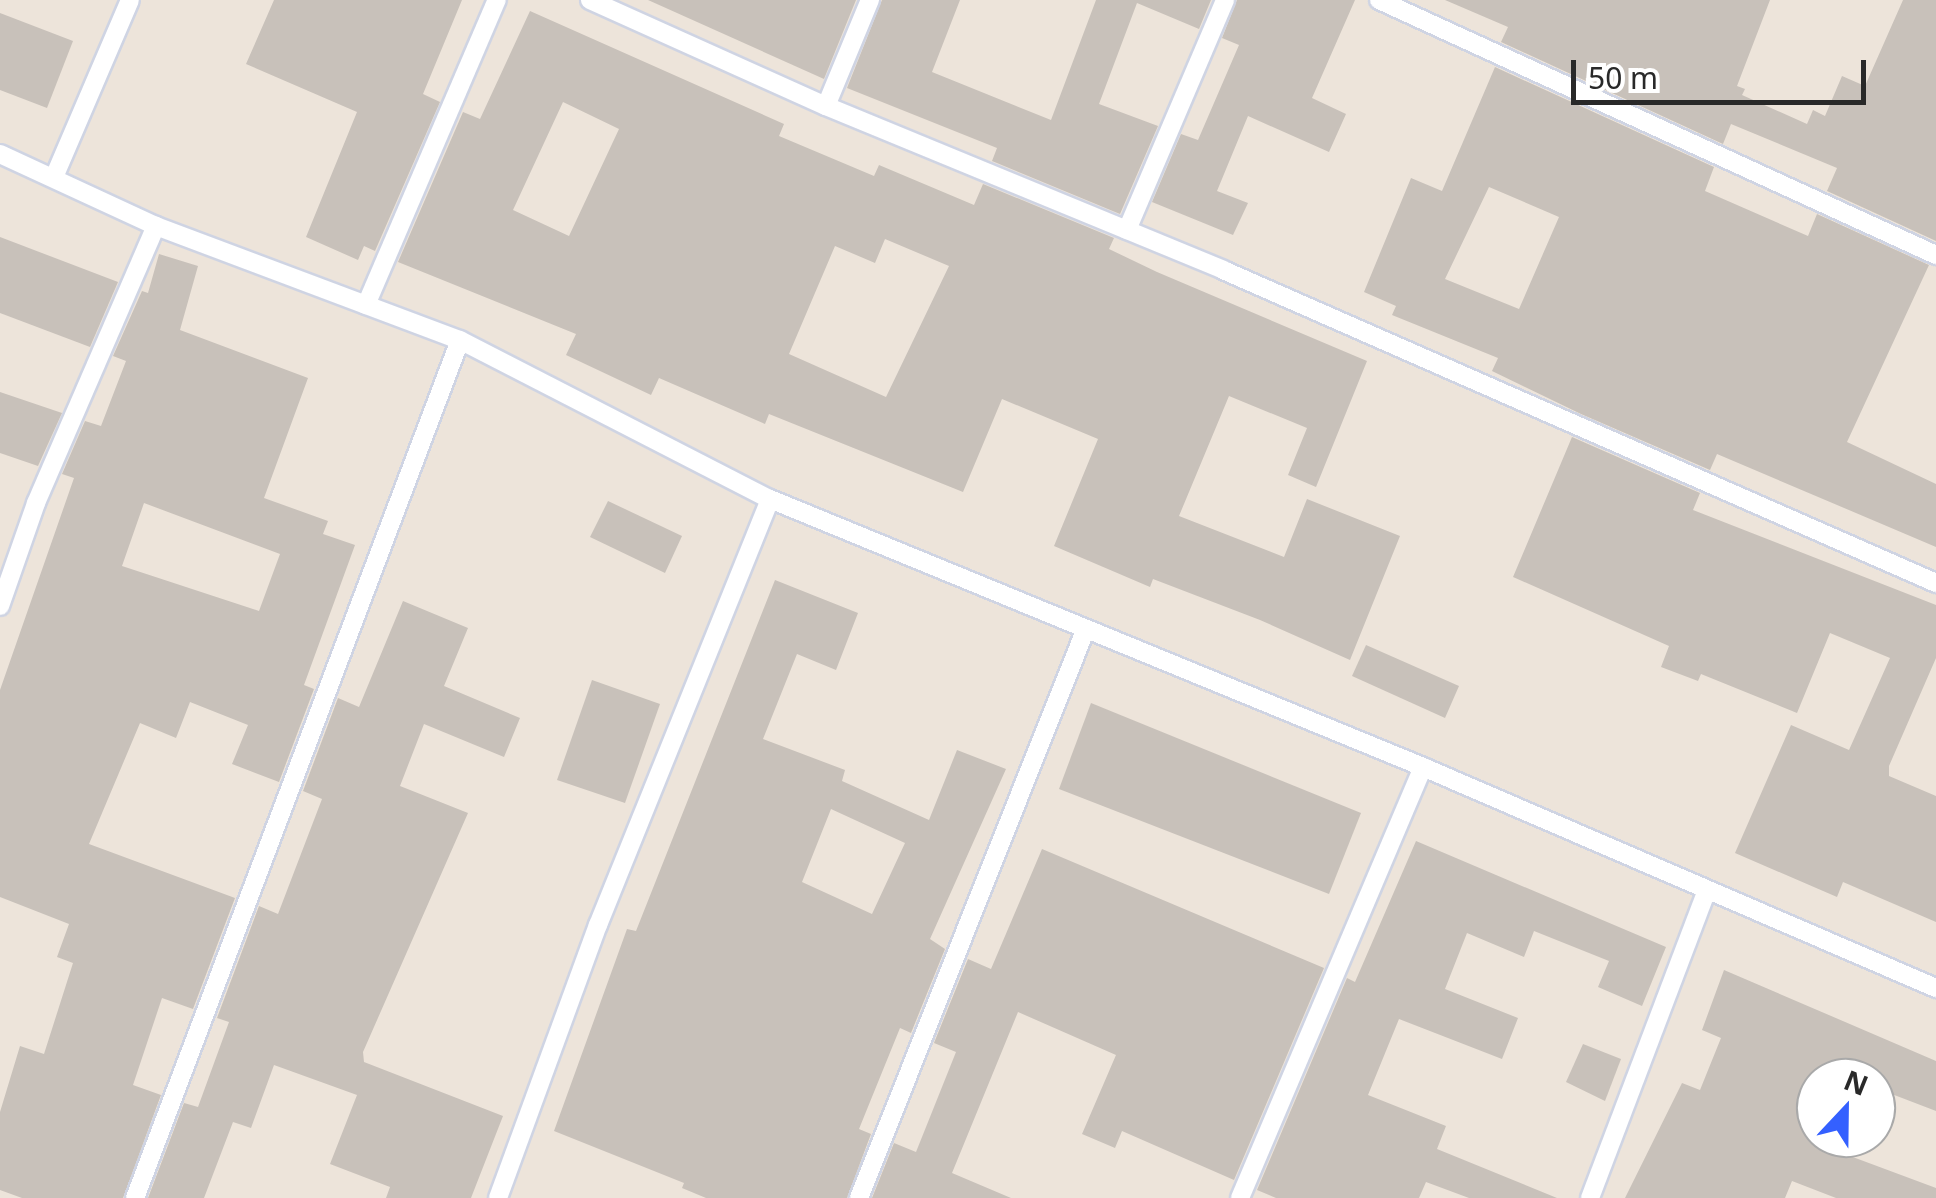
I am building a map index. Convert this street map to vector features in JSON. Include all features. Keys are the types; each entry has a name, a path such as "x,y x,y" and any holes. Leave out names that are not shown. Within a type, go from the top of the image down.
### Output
{"lane":[{"path":"55,175 130,0"},
{"path":"366,305 497,0"},
{"path":"590,0 826,106 1127,230 1936,583"},
{"path":"826,106 870,0"},
{"path":"1127,230 1225,0"},
{"path":"1379,0 1936,255"},
{"path":"0,154 55,175 156,226 460,340 770,499 1423,767 1936,988"},
{"path":"0,606 36,503 156,226"},
{"path":"134,1198 460,340"},
{"path":"498,1198 598,925 770,499"},
{"path":"859,1198 1085,631"},
{"path":"1240,1198 1423,767"},
{"path":"1590,1198 1707,890"}],"building":[{"path":"274,0 462,0 423,94 440,102 375,251 364,246 358,260 306,237 357,112 246,64"},
{"path":"648,0 856,0 824,79"},
{"path":"882,0 960,0 932,72 1051,120 1096,0 1211,0 1199,29 1137,3 1099,104 1158,126 1120,214 992,161 997,148 847,88"},
{"path":"1237,0 1355,0 1312,98 1346,114 1329,152 1248,116 1217,191 1248,203 1233,235 1152,202 1181,134 1198,140 1239,45 1222,38"},
{"path":"1445,0 1770,0 1737,86 1745,89 1742,95 1807,124 1813,110 1825,116 1842,76 1865,86 1903,0 1936,0 1936,241 1827,191 1837,168 1731,124 1723,144 1501,42 1508,27"},
{"path":"530,11 784,124 779,136 874,176 879,165 974,205 983,184 1114,238 1109,249 1157,272 1367,361 1316,487 1288,475 1307,428 1229,396 1179,516 1284,557 1307,499 1400,536 1350,660 1260,620 1153,579 1150,587 1054,546 1098,439 1002,399 963,492 769,414 765,424 659,378 651,395 566,355 576,334 398,262 463,112 480,119","holes":["563,102 619,129 569,236 513,210","885,239 949,266 886,397 789,354 835,246 875,263"]},
{"path":"0,13 73,41 47,108 0,90"},
{"path":"1495,67 1714,167 1705,191 1808,236 1817,214 1929,265 1847,442 1936,484 1936,547 1717,454 1710,470 1492,371 1498,358 1392,315 1396,306 1364,292 1411,178 1442,191","holes":["1489,187 1559,217 1519,309 1445,279"]},
{"path":"0,237 118,282 90,347 0,313"},
{"path":"159,254 198,266 180,330 308,378 264,498 328,521 323,534 355,545 304,685 314,689 279,782 232,764 248,725 190,702 176,738 140,723 89,844 235,898 193,1009 162,998 133,1085 161,1095 123,1198 22,1198 0,1190 0,1112 20,1046 44,1054 73,963 57,957 69,924 0,897 0,690 74,478 62,474 85,421 101,426 126,361 113,356 142,291 148,293","holes":["144,503 280,554 259,611 122,566"]},
{"path":"0,392 62,413 38,466 0,453"},
{"path":"1572,437 1700,493 1693,510 1936,605 1936,658 1889,766 1889,776 1936,796 1936,922 1843,882 1837,897 1735,853 1791,725 1849,750 1890,658 1830,633 1797,713 1701,674 1698,681 1661,667 1669,646 1513,577"},
{"path":"608,501 682,536 665,573 590,537"},
{"path":"775,580 858,613 836,670 797,654 763,739 845,770 842,781 929,820 957,750 1006,769 930,939 945,949 911,1033 900,1028 859,1129 871,1134 847,1198 706,1198 682,1188 684,1183 554,1131 627,929 636,931","holes":["831,809 905,843 872,914 802,882"]},
{"path":"403,601 468,628 444,686 520,718 504,757 424,724 400,786 468,813 363,1052 364,1062 503,1116 471,1198 386,1198 390,1187 330,1164 357,1095 274,1065 251,1128 233,1122 204,1198 148,1198 184,1103 198,1107 229,1022 217,1018 259,906 278,914 322,799 303,791 338,698 359,707"},
{"path":"1366,645 1459,686 1445,718 1352,676"},
{"path":"592,680 660,704 625,803 557,780"},
{"path":"1091,703 1361,813 1329,894 1059,789"},
{"path":"1416,841 1666,947 1642,1006 1598,987 1609,961 1534,931 1524,957 1467,933 1445,989 1518,1018 1502,1059 1399,1019 1368,1095 1446,1126 1437,1149 1557,1198 1469,1198 1426,1182 1419,1198 1276,1198 1257,1190 1347,978 1355,982"},
{"path":"1042,849 1324,968 1234,1180 1122,1131 1115,1148 1082,1134 1116,1055 1018,1012 952,1173 1011,1198 872,1198 894,1143 916,1152 956,1052 934,1043 968,959 991,969"},
{"path":"1724,970 1936,1061 1936,1111 1896,1096 1896,1058 1796,1058 1796,1158 1855,1158 1936,1188 1936,1198 1836,1198 1792,1181 1785,1198 1625,1198 1682,1083 1700,1090 1721,1038 1702,1030"},
{"path":"1583,1044 1621,1059 1605,1101 1566,1082"}]}
